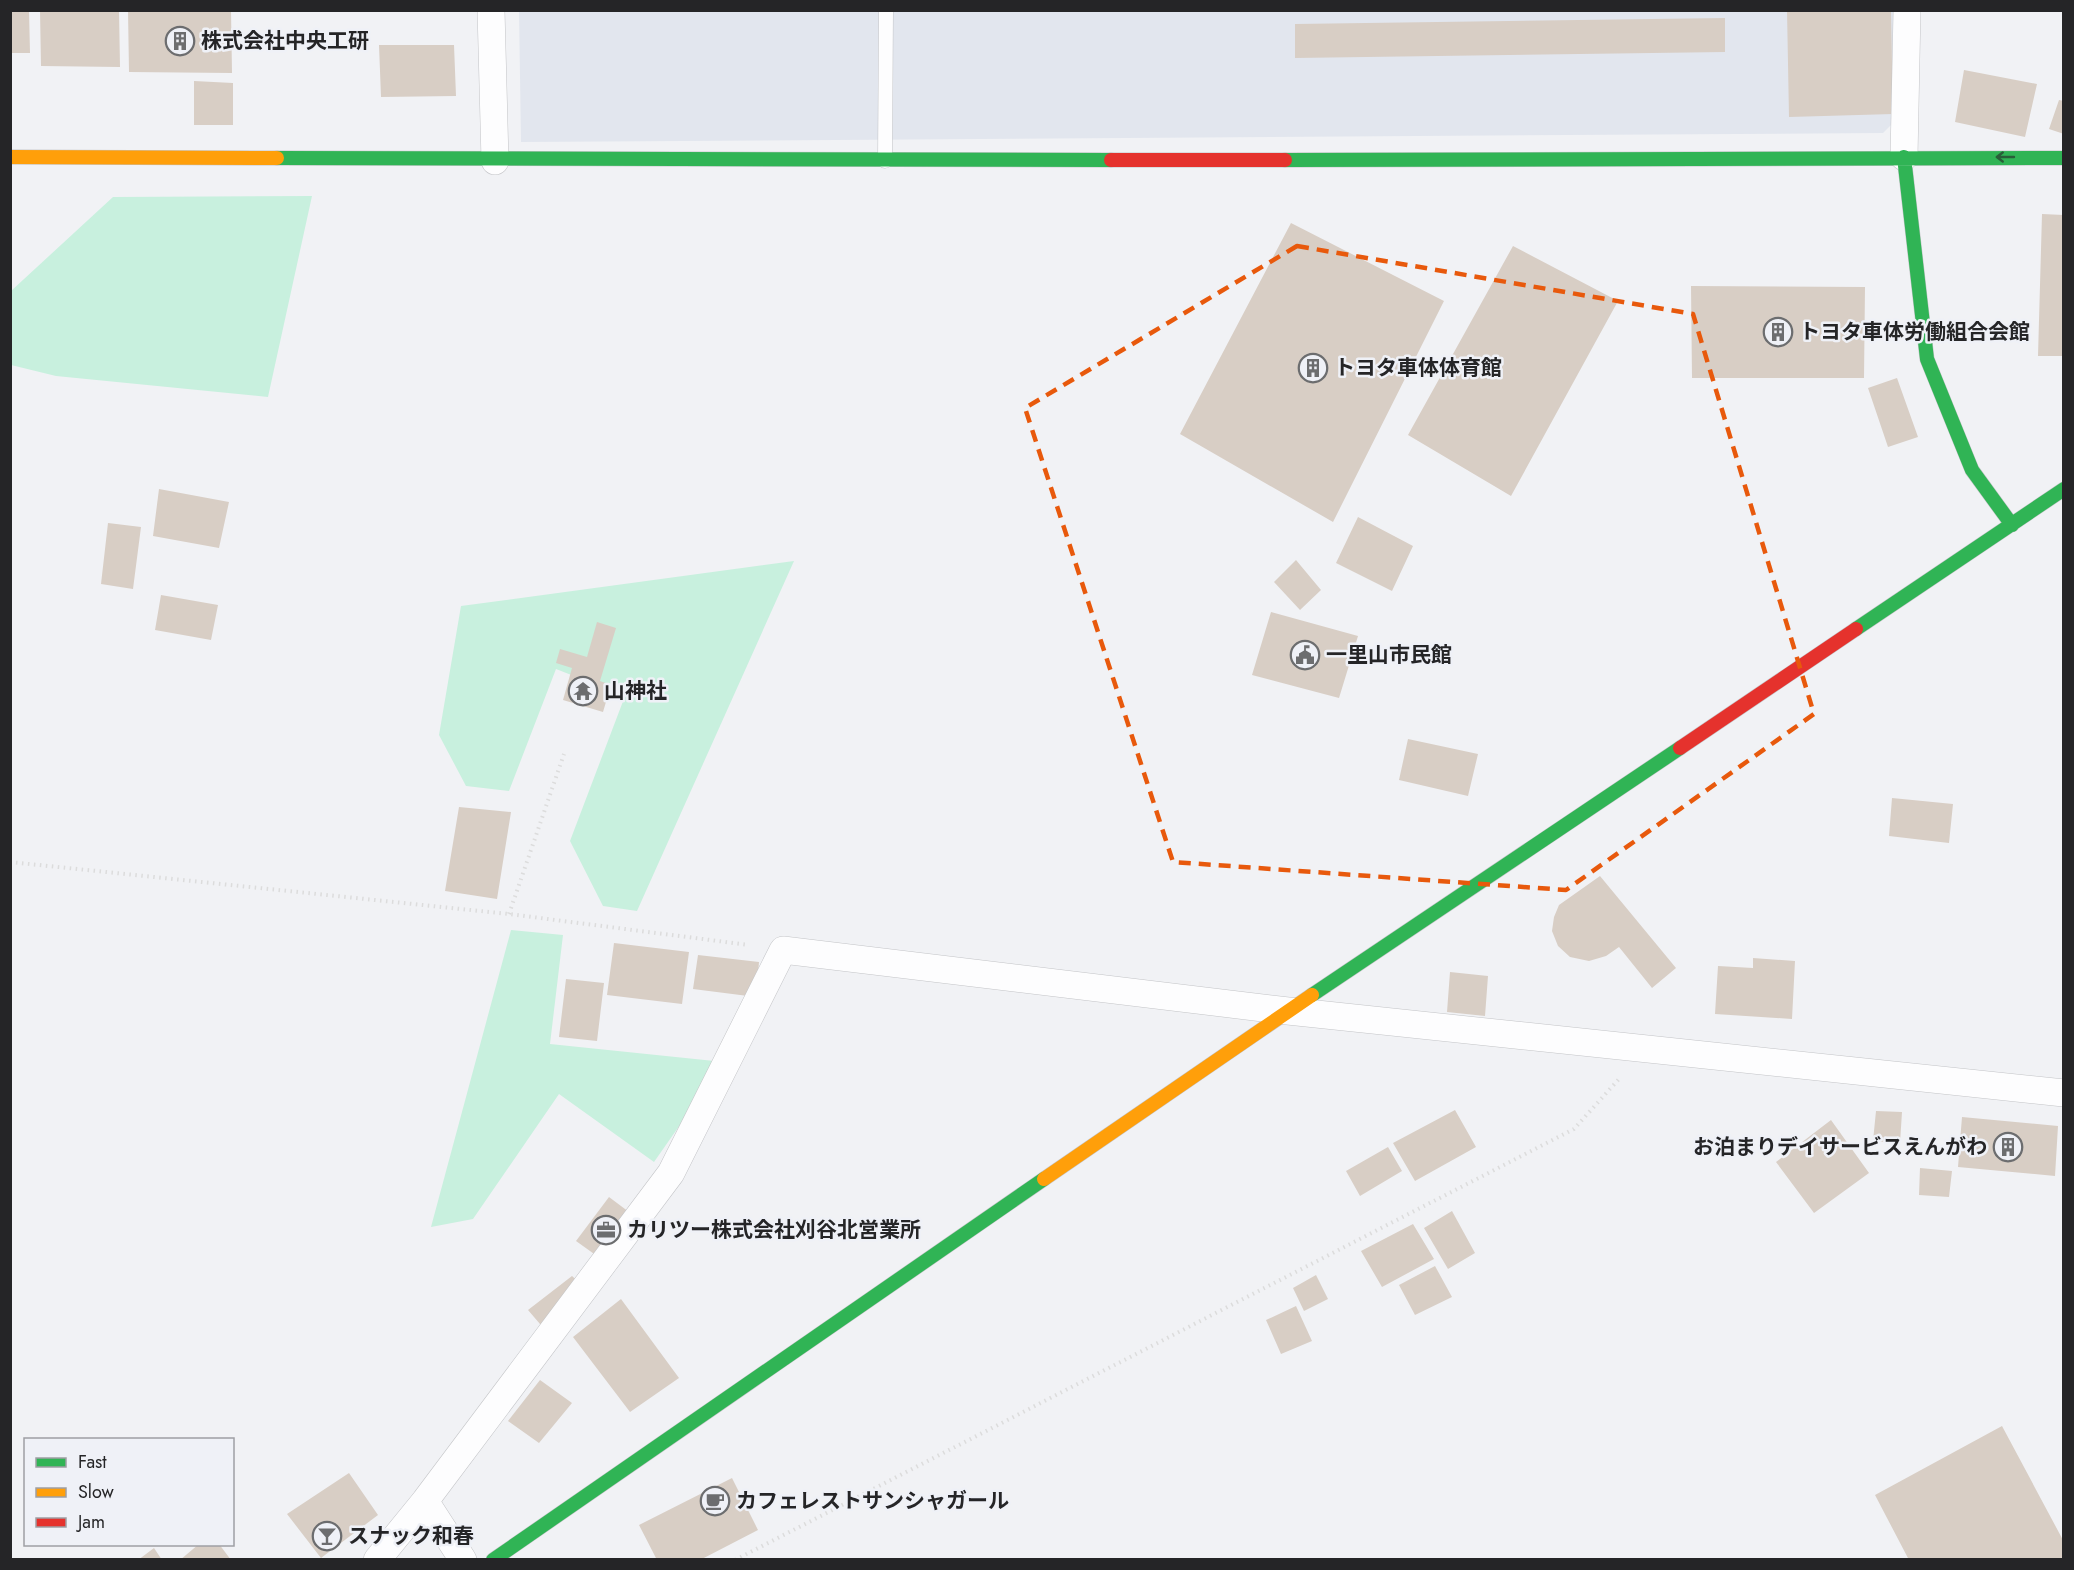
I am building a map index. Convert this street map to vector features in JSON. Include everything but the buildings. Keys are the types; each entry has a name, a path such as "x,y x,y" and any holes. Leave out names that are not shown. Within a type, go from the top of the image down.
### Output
{"street":[{"path":"491,10 495,161"},
{"path":"1907,10 1904,157 1927,359 1972,470 2012,525"},
{"path":"10,157 885,162 2064,158"},
{"path":"493,1560 1288,1011 2064,489"},
{"path":"377,1560 425,1501 671,1173 783,950 1288,1011 2064,1093"},
{"path":"425,1501 463,1560"}],"lane":[{"path":"885,162 886,10"}],"path":[{"path":"509,914 564,754"},
{"path":"10,862 509,914 783,950"},
{"path":"735,1560 1574,1129 1646,1049"}],"highlighted area":[{"path":"1297,246 1693,314 1814,714 1566,890 1173,862 1025,408"}],"shaded area":[{"path":"519,11 1900,11 1896,120 1883,133 521,142"}],"green space":[{"path":"312,196 268,397 56,376 11,365 11,291 113,197"},
{"path":"794,561 637,911 603,906 570,841 625,696 556,669 509,791 466,786 439,735 461,606"},
{"path":"511,930 563,935 550,1044 724,1062 654,1162 559,1094 473,1219 431,1227"}],"traffic: fast":[{"path":"1904,157 1927,359 1972,470 2012,525"},
{"path":"277,158 1111,160"},
{"path":"1285,160 2064,158"},
{"path":"1856,629 2064,489"},
{"path":"1312,995 1680,748"},
{"path":"493,1560 1044,1179"}],"traffic: slow":[{"path":"10,157 277,158"},
{"path":"1044,1179 1312,995"}],"traffic: jam":[{"path":"1111,160 1285,160"},
{"path":"1680,748 1856,629"}],"place":[{"name":"株式会社中央工研","path":"180,41"},
{"name":"トヨタ車体労働組合会館","path":"1778,332"},
{"name":"トヨタ車体体育館","path":"1313,368"},
{"name":"一里山市民館","path":"1305,655"},
{"name":"山神社","path":"583,691"},
{"name":"お泊まりデイサービスえんがわ","path":"2008,1147"},
{"name":"カリツー株式会社刈谷北営業所","path":"606,1230"},
{"name":"カフェレストサンシャガール","path":"715,1501"},
{"name":"スナック和春","path":"327,1536"}]}
